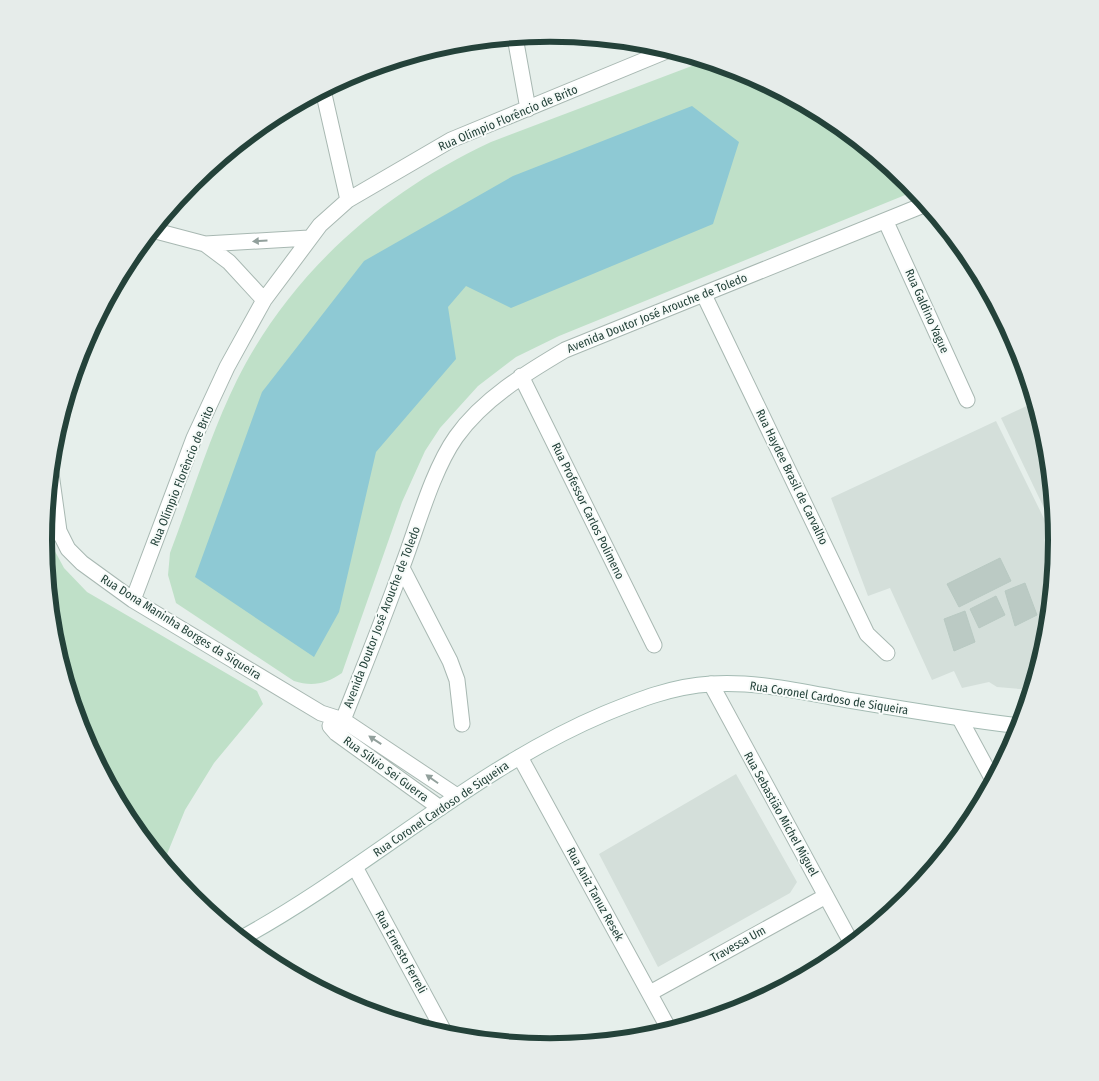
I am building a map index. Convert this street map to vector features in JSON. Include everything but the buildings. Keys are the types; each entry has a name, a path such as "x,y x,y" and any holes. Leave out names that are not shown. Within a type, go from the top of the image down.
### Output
{"street":[{"path":"516,44 528,109"},
{"name":"Rua Olímpio Florêncio de Brito","path":"133,600 194,438 228,367 264,300 320,225 348,200 451,140 658,55"},
{"path":"324,96 348,200"},
{"name":"Avenida Doutor José Arouche de Toledo","path":"336,733 343,720 402,568 431,487 455,438 478,412 521,376 565,350 625,324 704,295 919,207"},
{"name":"Rua Galdino Yague","path":"886,222 967,400"},
{"path":"158,232 204,244 309,238"},
{"path":"204,244 229,262 264,300"},
{"name":"Rua Haydee Brasil de Carvalho","path":"704,295 867,634 887,653"},
{"name":"Rua Professor Carlos Polimeno","path":"521,376 654,645"},
{"name":"Rua Dona Maninha Borges da Siqueira","path":"54,496 59,531 68,549 82,563 133,600 320,713"},
{"path":"402,568 450,660 457,680 462,724"},
{"name":"Rua Coronel Cardoso de Siqueira","path":"246,936 276,919 457,796 520,757 578,725 667,691 711,684 762,686 960,719 1012,725"},
{"name":"Rua Sebastião Michel Miguel","path":"711,684 849,939"},
{"name":"Rua Sílvio Sei Guerra","path":"320,713 343,720 457,796"},
{"name":"Rua Sílvio Sei Guerra","path":"320,713 336,733 440,808"},
{"path":"960,719 990,774"},
{"name":"Rua Aniz Tanuz Resek","path":"520,757 667,1025"},
{"name":"Rua Ernesto Ferreli","path":"355,867 442,1027"},
{"name":"Travessa Um","path":"650,993 826,896"}],"shaded area":[{"path":"1029,405 1038,443 1046,513 1001,418"},
{"path":"996,421 1047,525 1048,540 1043,606 1038,638 1025,689 997,687 989,682 962,688 954,671 932,680 890,588 868,596 831,498"},
{"path":"736,774 797,882 790,893 658,967 599,854"}],"green space":[{"path":"696,65 740,80 799,109 853,145 908,194 559,336 516,357 478,386 440,428 425,451 402,502 342,673 325,682 313,684 294,681 176,603 168,575 170,553 202,465 227,401 259,341 285,304 313,270 344,239 377,211 413,185 451,162 491,142"},
{"path":"52,546 64,568 87,592 257,691 263,704 214,763 185,810 166,858 135,817 118,789 89,731 78,701 61,638 56,606"}],"water":[{"path":"692,106 739,142 713,224 511,308 466,286 448,307 456,359 376,452 339,612 314,657 195,577 262,392 364,261 513,176"}]}
